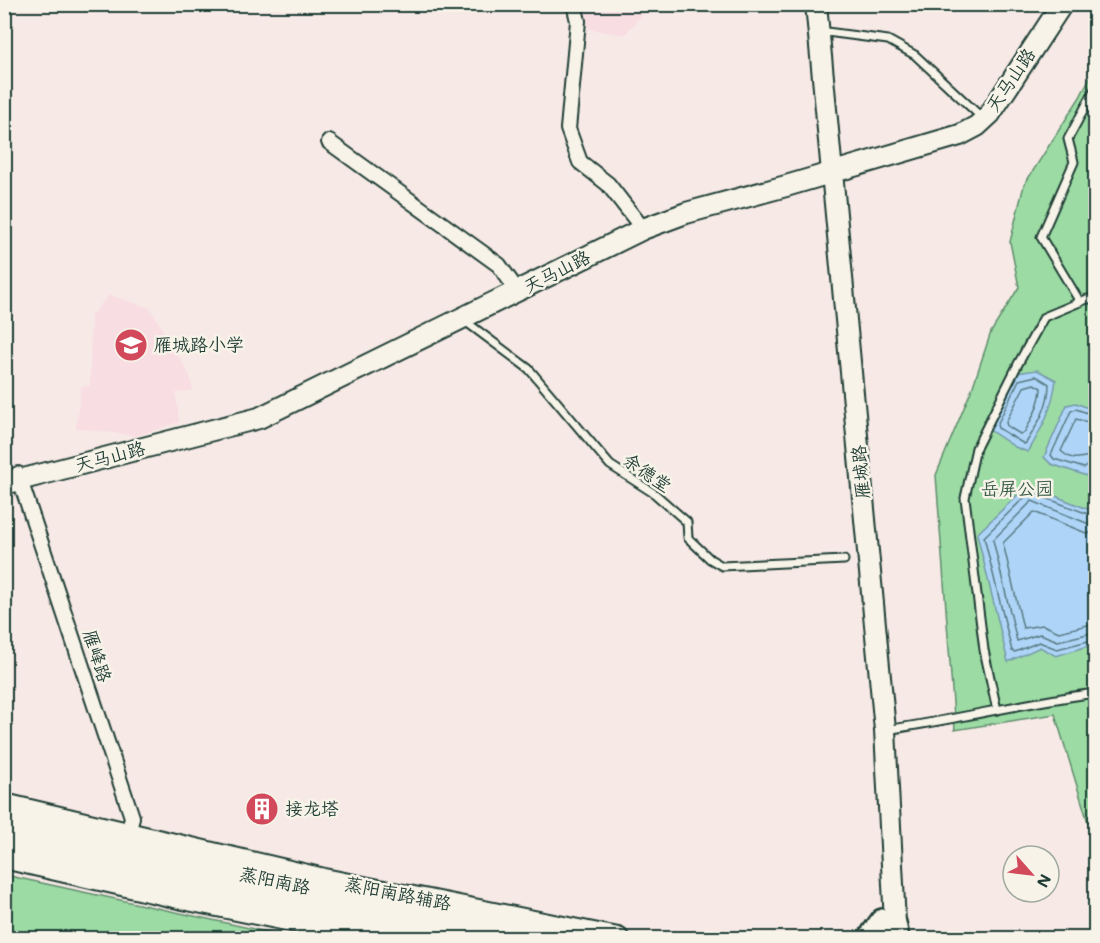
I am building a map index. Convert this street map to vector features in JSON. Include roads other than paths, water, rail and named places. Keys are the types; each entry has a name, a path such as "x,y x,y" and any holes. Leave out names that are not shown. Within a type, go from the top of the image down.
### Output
{"main road":[{"name":"蒸阳南路","path":"4,822 127,841 546,939"},
{"name":"蒸阳南路","path":"4,840 308,924 460,939"},
{"path":"869,939 888,932"}],"street":[{"path":"574,4 578,21 568,129 580,162 608,184 641,226"},
{"name":"雁城路","path":"807,4 827,169 885,730 888,932"},
{"name":"雁城路","path":"816,4 827,169 875,732 888,932"},
{"name":"天马山路","path":"12,479 256,412 641,226 955,129 978,114 1051,4"},
{"name":"天马山路","path":"827,169 960,135 977,126 990,114 1062,4"},
{"path":"329,142 499,265 514,286"},
{"name":"天马山路","path":"12,479 259,418 463,320 641,226"},
{"name":"雁峰路","path":"12,479 132,818 127,841"},
{"name":"蒸阳南路辅路","path":"4,804 127,841 618,939"},
{"path":"4,858 183,899 375,939"}],"lane":[{"path":"819,31 888,40 915,55 978,114"},
{"path":"1080,302 1041,237 1074,162 1068,139 1095,87"},
{"path":"997,710 984,650 964,498 976,448 1044,317 1080,302 1095,299"},
{"name":"余德堂","path":"463,320 529,369 610,465 655,494 687,522 688,538 710,559 722,566 844,560"},
{"path":"885,730 940,722 1055,698 1095,693"}],"water":[{"path":"1037,370 1056,380 1046,418 1028,452 1015,447 988,429 1016,373"},
{"path":"1076,403 1095,411 1095,461 1090,477 1051,464 1044,457 1067,405"},
{"path":"1028,485 1095,512 1095,644 1056,656 1040,647 1008,662 977,534"}],"place":[{"name":"雁城路小学","path":"131,345"},
{"name":"接龙塔","path":"262,809"}],"park label":[{"name":"岳屏公园","path":"1017,489"}]}
